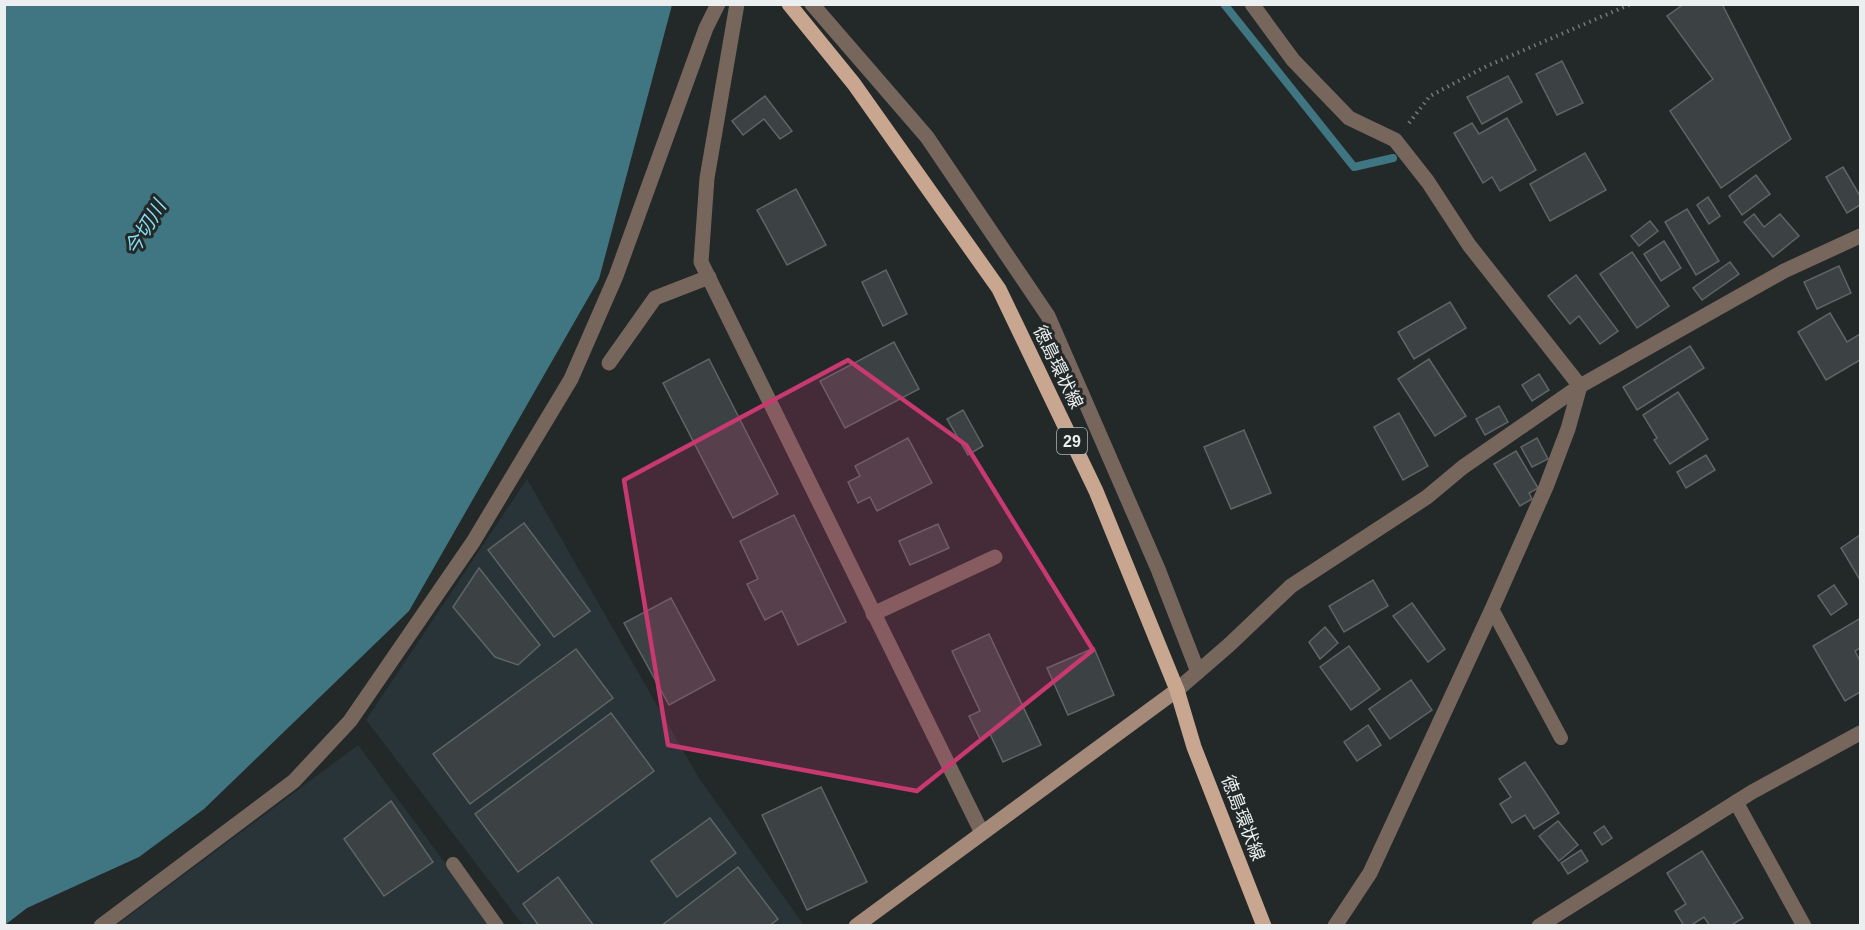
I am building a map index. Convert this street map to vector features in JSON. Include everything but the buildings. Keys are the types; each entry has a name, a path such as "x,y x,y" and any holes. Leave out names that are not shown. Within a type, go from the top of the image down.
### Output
{"main road":[{"name":"徳島環状線","path":"789,4 854,84 999,289 1096,491 1177,690 1194,747 1264,926"}],"street":[{"path":"101,926 294,781 350,721 473,542 571,379 616,276 706,28 718,4"},
{"path":"737,4 707,178 701,261 982,833"},
{"path":"812,4 927,137 1048,316 1158,569 1198,672"},
{"path":"1252,4 1293,60 1349,118 1395,140 1428,182 1469,245 1580,386"},
{"path":"856,926 1177,690 1229,645 1291,586 1427,497 1462,467 1580,386 1784,271 1860,236"},
{"path":"609,363 655,298 709,277"},
{"path":"1339,923 1370,873 1492,609 1546,487 1568,429 1580,386"},
{"path":"873,614 995,557"},
{"path":"1539,926 1736,802 1860,733"},
{"path":"1736,802 1804,926"}],"lane":[{"path":"1492,609 1561,738"},
{"path":"453,864 497,926"}],"path":[{"path":"1395,140 1430,96 1487,66 1631,4"}],"highlighted area":[{"path":"848,360 966,445 1093,650 917,791 668,745 624,480"}],"shaded area":[{"path":"527,479 699,778 804,925 523,925 366,720"},
{"path":"358,745 491,925 115,926"}],"water":[{"name":"今切川","path":"5,4 672,5 599,279 409,611 204,809 139,857 27,908 5,925"}],"waterway":[{"path":"1224,4 1354,167 1393,158"}]}
